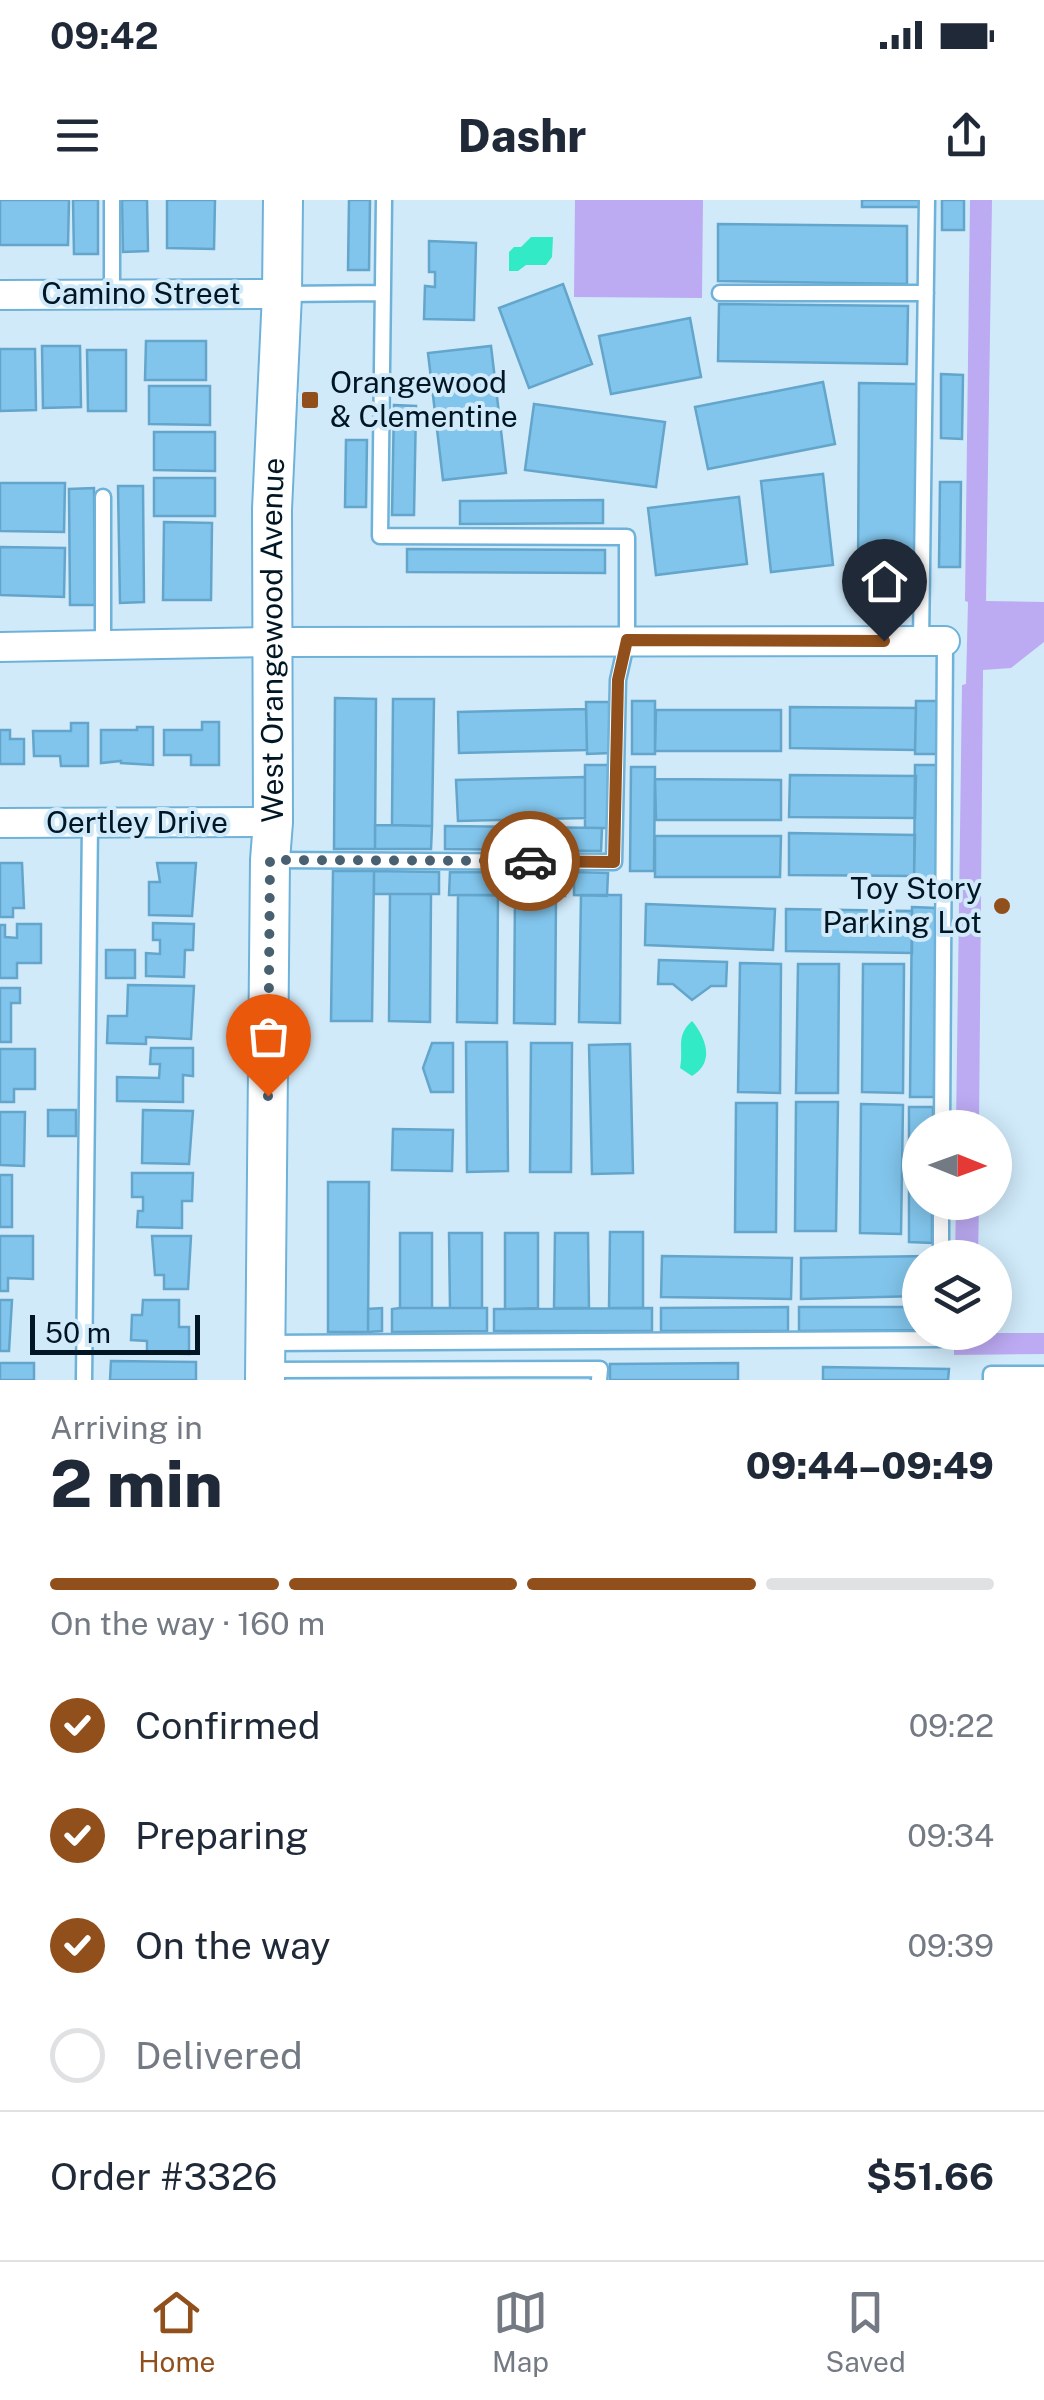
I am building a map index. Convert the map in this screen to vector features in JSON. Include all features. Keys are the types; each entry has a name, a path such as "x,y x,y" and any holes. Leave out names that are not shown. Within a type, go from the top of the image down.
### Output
{"main road":[{"name":"West Orangewood Avenue","path":"265,1365 270,860 274,822 272,508 282,294 282,200"}],"street":[{"name":"Camino Street","path":"0,295 282,294"},
{"path":"0,647 272,642 933,641"},
{"name":"Oertley Drive","path":"0,823 274,822"}],"lane":[{"path":"112,200 112,294"},
{"path":"270,860 614,862 618,680 627,640 628,537 380,536 384,200"},
{"path":"927,200 942,1110"},
{"path":"282,294 382,293"},
{"path":"720,293 926,293"},
{"path":"103,497 103,645"},
{"path":"84,1380 90,823"},
{"path":"265,1365 902,1341"},
{"path":"265,1365 600,1369 600,1380"},
{"path":"991,1380 991,1374 1044,1374"}],"shaded area":[{"path":"575,200 703,200 702,298 574,297"},
{"path":"970,200 992,200 986,601 1044,602 1044,642 1011,668 983,670 979,1110 956,1110 962,685 966,684 968,602 965,601"},
{"path":"531,237 553,237 552,257 546,265 526,265 509,271 509,252"},
{"path":"692,1021 704,1041 706,1056 692,1076 680,1068 682,1037"},
{"path":"956,1220 979,1220 978,1240 955,1240"},
{"path":"1012,1333 1044,1333 1044,1354 954,1355 954,1350 1012,1350"}],"building":[{"path":"0,200 69,200 68,245 0,245"},
{"path":"73,200 98,200 98,254 74,254"},
{"path":"122,200 147,200 148,251 123,252"},
{"path":"167,200 215,200 214,249 167,248"},
{"path":"349,200 370,200 369,270 348,270"},
{"path":"862,200 920,200 919,207 862,207"},
{"path":"942,200 964,200 964,230 942,230"},
{"path":"718,224 907,226 907,284 718,281"},
{"path":"429,241 476,243 474,320 424,319 425,286 435,287 435,272 429,272"},
{"path":"563,284 592,364 529,388 499,308"},
{"path":"719,304 908,306 907,364 718,361"},
{"path":"690,318 701,377 611,394 599,336"},
{"path":"146,341 206,341 206,380 145,380"},
{"path":"42,346 80,346 81,407 43,408"},
{"path":"491,346 506,473 443,480 428,353"},
{"path":"0,349 35,349 36,410 0,411"},
{"path":"87,350 126,350 126,411 88,411"},
{"path":"941,374 963,375 962,439 941,438"},
{"path":"823,382 835,444 708,469 695,407"},
{"path":"859,383 917,384 915,580 858,579"},
{"path":"149,386 210,386 210,425 149,424"},
{"path":"534,404 665,422 656,487 525,470"},
{"path":"394,405 416,406 414,515 392,515"},
{"path":"154,432 215,432 215,471 154,470"},
{"path":"346,440 367,440 366,507 345,507"},
{"path":"823,474 833,565 771,572 761,481"},
{"path":"154,478 215,478 215,516 154,516"},
{"path":"940,482 961,482 960,567 939,567"},
{"path":"0,483 65,483 64,532 0,531"},
{"path":"118,486 143,486 144,602 120,603"},
{"path":"94,488 95,605 70,605 69,489"},
{"path":"739,497 747,564 656,575 648,508"},
{"path":"603,500 603,523 460,524 460,501"},
{"path":"164,522 212,523 211,600 163,600"},
{"path":"0,547 65,548 64,597 0,595"},
{"path":"407,549 605,550 605,573 407,572"},
{"path":"335,698 376,699 375,849 334,849"},
{"path":"393,699 434,699 432,826 392,825"},
{"path":"632,701 655,701 655,754 632,754"},
{"path":"916,701 939,701 939,754 915,754"},
{"path":"586,702 609,702 610,753 587,754"},
{"path":"790,707 916,708 915,750 790,748"},
{"path":"586,709 587,750 459,753 458,712"},
{"path":"656,710 781,710 781,751 655,751"},
{"path":"202,722 219,722 219,765 191,765 191,755 164,755 164,730 202,730"},
{"path":"71,723 88,723 88,766 61,766 60,756 34,756 33,731 71,731"},
{"path":"153,727 153,765 101,763 101,730"},
{"path":"0,730 10,730 10,739 24,739 24,764 0,764"},
{"path":"585,765 608,765 608,828 585,828"},
{"path":"915,765 938,765 936,889 914,889"},
{"path":"631,767 655,767 654,871 630,871"},
{"path":"790,775 916,776 915,818 789,817"},
{"path":"585,777 585,818 458,821 456,780"},
{"path":"655,779 781,780 781,820 656,820"},
{"path":"375,825 432,826 431,849 375,849"},
{"path":"445,826 602,828 601,851 445,849"},
{"path":"789,833 915,835 914,876 789,875"},
{"path":"655,836 781,836 780,877 655,877"},
{"path":"0,863 22,863 24,908 13,908 13,917 0,917"},
{"path":"157,863 196,863 192,916 149,915 149,882 160,882"},
{"path":"333,871 374,871 372,1021 331,1021"},
{"path":"374,871 439,872 439,894 374,894"},
{"path":"450,872 565,873 565,896 449,895"},
{"path":"574,872 608,873 607,896 574,895"},
{"path":"390,894 431,894 430,1022 389,1021"},
{"path":"458,895 498,895 497,1023 457,1022"},
{"path":"515,895 556,896 555,1024 514,1023"},
{"path":"581,895 621,895 620,1023 579,1022"},
{"path":"646,904 775,909 773,950 645,945"},
{"path":"912,907 936,908 934,1097 910,1097"},
{"path":"786,909 912,911 912,953 786,951"},
{"path":"153,923 194,924 193,950 185,950 184,977 146,976 146,953 160,954 160,940 153,940"},
{"path":"17,924 41,924 41,963 17,963 17,978 0,978 0,925 5,925 5,937 17,938"},
{"path":"106,950 135,950 135,978 106,978"},
{"path":"659,960 727,962 726,986 711,986 692,1000 673,984 658,984"},
{"path":"740,963 781,964 780,1093 738,1092"},
{"path":"798,964 839,964 838,1093 796,1093"},
{"path":"863,964 904,964 903,1093 862,1092"},
{"path":"128,985 194,986 191,1039 146,1037 146,1044 107,1043 108,1016 127,1016"},
{"path":"0,988 20,988 20,1003 11,1003 11,1042 0,1042"},
{"path":"466,1042 507,1042 508,1171 467,1172"},
{"path":"432,1043 453,1043 453,1092 431,1092 423,1068"},
{"path":"531,1043 572,1043 571,1172 530,1172"},
{"path":"630,1044 633,1173 592,1174 589,1045"},
{"path":"151,1048 193,1048 193,1076 183,1075 183,1102 117,1101 117,1077 159,1078 160,1064 150,1064"},
{"path":"0,1049 35,1049 35,1089 14,1089 14,1102 0,1102"},
{"path":"796,1102 838,1102 836,1231 795,1231"},
{"path":"736,1103 777,1103 776,1232 735,1232"},
{"path":"861,1104 903,1105 901,1234 860,1233"},
{"path":"909,1107 933,1107 933,1110"},
{"path":"48,1110 76,1110 76,1136 48,1136"},
{"path":"143,1110 193,1111 189,1164 142,1163"},
{"path":"0,1112 25,1112 24,1166 0,1165"},
{"path":"393,1129 453,1130 452,1171 392,1170"},
{"path":"132,1173 193,1173 192,1201 182,1201 182,1228 137,1227 143,1197 132,1197"},
{"path":"0,1175 12,1175 12,1227 0,1227"},
{"path":"328,1182 369,1182 368,1332 328,1332"},
{"path":"909,1220 932,1220 932,1240 909,1240"},
{"path":"610,1232 643,1232 643,1308 609,1308"},
{"path":"400,1233 432,1233 432,1308 400,1308"},
{"path":"449,1233 482,1233 482,1308 450,1308"},
{"path":"505,1233 538,1233 538,1308 505,1309"},
{"path":"555,1233 588,1233 589,1308 554,1308"},
{"path":"0,1236 33,1236 33,1279 8,1278 8,1291 0,1291"},
{"path":"152,1236 191,1236 188,1289 164,1289 164,1275 155,1275"},
{"path":"662,1256 792,1258 791,1299 661,1297"},
{"path":"902,1256 902,1296 801,1299 801,1258"},
{"path":"0,1300 12,1300 9,1351 0,1351"},
{"path":"143,1300 179,1300 179,1327 189,1327 189,1354 147,1353 147,1341 131,1340 132,1315 142,1315"},
{"path":"788,1307 788,1331 661,1331 661,1308"},
{"path":"799,1307 902,1307 902,1330 799,1331"},
{"path":"382,1308 382,1331 368,1332 368,1309"},
{"path":"487,1308 487,1331 392,1332 392,1309"},
{"path":"652,1308 652,1331 494,1331 494,1309"},
{"path":"111,1361 196,1362 196,1380 110,1380"},
{"path":"0,1363 34,1363 34,1380 0,1380"},
{"path":"738,1363 738,1380 610,1380 610,1364"},
{"path":"823,1367 949,1369 948,1380 823,1380"}],"way so far":[{"path":"268,1096 270,860 530,861"}],"place":[{"name":"Orangewood & Clementine","path":"310,400"},
{"name":"Toy Story Parking Lot","path":"1002,906"}],"route":[{"path":"530,861 614,862 618,680 627,640 884,641"}]}
